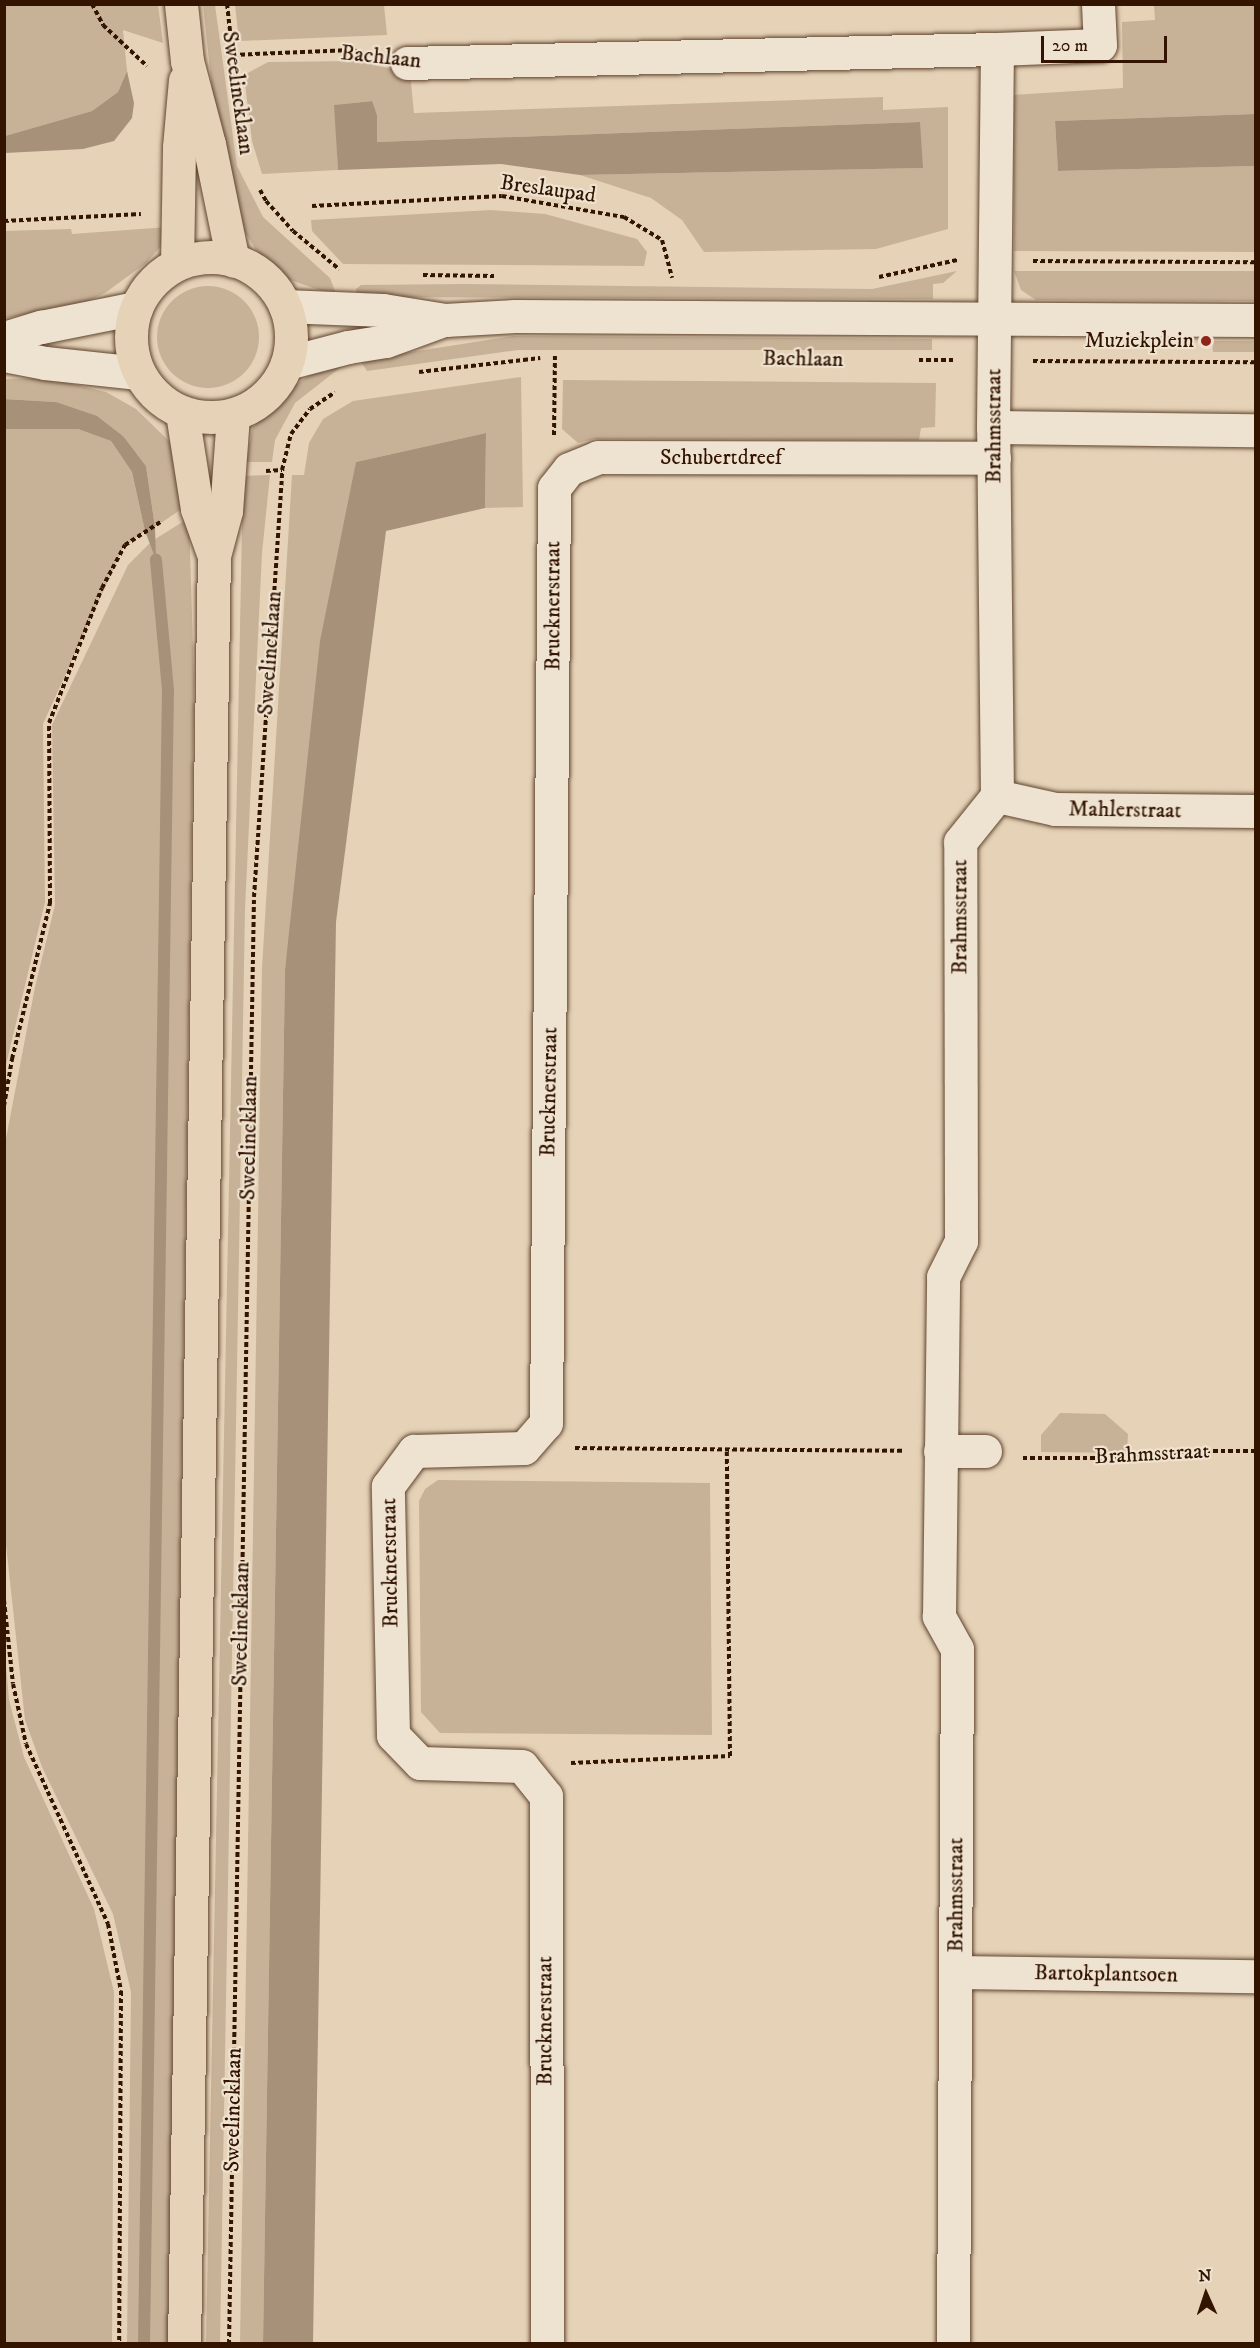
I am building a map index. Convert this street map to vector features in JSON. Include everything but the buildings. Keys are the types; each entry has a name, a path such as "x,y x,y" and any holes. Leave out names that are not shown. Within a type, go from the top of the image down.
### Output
{"main road":[{"name":"Sweelincklaan","path":"181,4 187,61 209,144 233,261"},
{"name":"Sweelincklaan","path":"177,264 178,147 187,61"},
{"path":"205,257 233,261 259,273 270,282 285,306 291,334 287,363 272,390 254,405 233,415 199,417 182,413 156,396 138,373 131,341 136,308 152,282 177,264 205,257"},
{"name":"Sweelincklaan","path":"182,413 197,509 214,556"},
{"name":"Sweelincklaan","path":"184,2343 214,556 226,511 233,415"}],"street":[{"name":"Bachlaan","path":"407,63 1100,45 1098,4"},
{"path":"993,320 997,49"},
{"name":"Bachlaan","path":"285,306 383,310 445,320 526,316 1256,320"},
{"path":"4,338 41,327 136,308"},
{"name":"Bachlaan","path":"287,363 348,347 386,341 445,320"},
{"name":"Brahmsstraat","path":"953,2343 957,1648 939,1616 943,1277 961,1241 960,842 996,796 993,320"},
{"path":"4,355 45,363 138,373"},
{"name":"Schubertdreef","path":"569,469 598,457 993,443 1256,430"},
{"name":"Brucknerstraat","path":"546,2343 546,1796 522,1766 420,1763 393,1735 388,1486 414,1451 524,1448 546,1423 554,488 569,469"},
{"name":"Mahlerstraat","path":"996,796 1055,809 1256,811"},
{"path":"940,1451 985,1451"},
{"name":"Bartokplantsoen","path":"956,1972 1256,1976"}],"path":[{"path":"92,4 103,25 148,67 187,61"},
{"name":"Sweelincklaan","path":"227,4 236,90"},
{"name":"Bachlaan","path":"232,55 352,51 407,63"},
{"name":"Sweelincklaan","path":"255,180 266,201 293,231 345,274 346,310"},
{"name":"Breslaupad","path":"312,206 502,196 624,217 662,240 672,278"},
{"path":"4,221 148,213"},
{"path":"873,279 961,259 1256,262"},
{"path":"415,275 497,276"},
{"path":"661,278 684,278"},
{"name":"Sweelincklaan","path":"229,2343 254,897 282,470 291,434 310,409 351,381 348,347"},
{"path":"555,356 554,452 569,469"},
{"path":"408,374 566,356"},
{"path":"917,360 1256,362"},
{"path":"4,1106 12,1059 50,903 49,723 102,588 125,545 169,517"},
{"path":"524,1448 940,1451"},
{"path":"522,1766 730,1756 727,1450"},
{"name":"Brahmsstraat","path":"985,1451 1008,1458 1130,1458 1191,1451 1256,1451"},
{"path":"4,1600 13,1684 26,1744 108,1924 122,1991 119,2343"}],"shaded area":[{"path":"5,5 158,5 163,43 123,30 127,71 118,92 92,111 5,136"},
{"path":"203,5 215,5 237,166 263,217 330,278 337,296 287,279 256,250 235,216 213,97"},
{"path":"235,5 384,5 387,35 239,41"},
{"path":"1154,5 1255,5 1255,114 1055,121 1058,171 1255,166 1255,252 1014,251 1014,95 1123,88 1122,22 1155,20"},
{"path":"357,61 410,73 414,113 883,97 883,110 948,107 948,229 876,249 704,252 682,220 651,198 580,175 922,168 919,122 377,142 377,115 371,101 335,105 338,170 262,174 252,141 244,75 268,62"},
{"path":"127,71 134,103 132,118 114,141 83,149 5,153 5,136 92,111 118,92"},
{"path":"372,101 377,115 377,142 920,122 923,168 580,175 501,164 338,170 334,105"},
{"path":"1255,114 1255,166 1058,171 1055,121"},
{"path":"491,210 545,214 637,239 647,252 644,266 343,264 312,231 311,220"},
{"path":"168,227 161,246 146,263 105,293 79,305 5,318 4,231 71,229 72,234"},
{"path":"957,271 943,283 933,284 933,299 357,297 356,289 361,285 464,284 872,289"},
{"path":"1014,271 1255,271 1255,301 1036,300 1021,290"},
{"path":"208,286 228,290 244,301 255,317 259,337 255,357 244,373 228,384 208,388 188,384 172,373 161,357 157,337 161,317 172,301 188,290"},
{"path":"513,336 932,339 932,350 518,350 367,371 360,360"},
{"path":"1212,341 1255,341 1255,352 1213,352"},
{"path":"337,360 341,367 295,403 275,440 272,462 246,462 253,427 281,396 308,376"},
{"path":"521,377 523,507 485,508 486,433 356,462 285,970 263,2343 240,2344 262,968 292,475 304,475 309,443 323,419 353,401"},
{"path":"47,378 106,392 136,409 170,442 186,506 155,527 146,466 124,437 56,402 5,399 4,379"},
{"path":"563,380 936,383 935,427 921,428 919,440 594,439 578,443 562,429"},
{"path":"4,399 56,402 97,416 124,437 146,466 155,527 156,560 145,531 132,472 111,441 78,429 5,429"},
{"path":"5,429 78,429 111,441 132,472 145,531 123,548 43,724 45,902 5,1069"},
{"path":"486,433 485,508 386,531 336,922 313,2343 263,2343 285,970 320,641 356,462"},
{"path":"270,475 262,553 245,909 220,2343 206,2344 243,476"},
{"path":"189,518 194,682 168,2343 127,2343 131,1992 113,1914 42,1767 25,1720 4,1526 4,1149 35,987 55,905 52,725 128,565 152,541"},
{"path":"1060,1413 1105,1414 1128,1434 1127,1453 1041,1452 1041,1435"},
{"path":"438,1480 710,1483 712,1735 440,1733 421,1712 419,1501 425,1489"},
{"path":"5,1654 9,1700 24,1757 94,1909 114,1992 112,2343 5,2343"}],"waterway":[{"path":"144,2344 168,690 156,560"}],"place":[{"name":"Muziekplein","path":"1206,341"}]}
